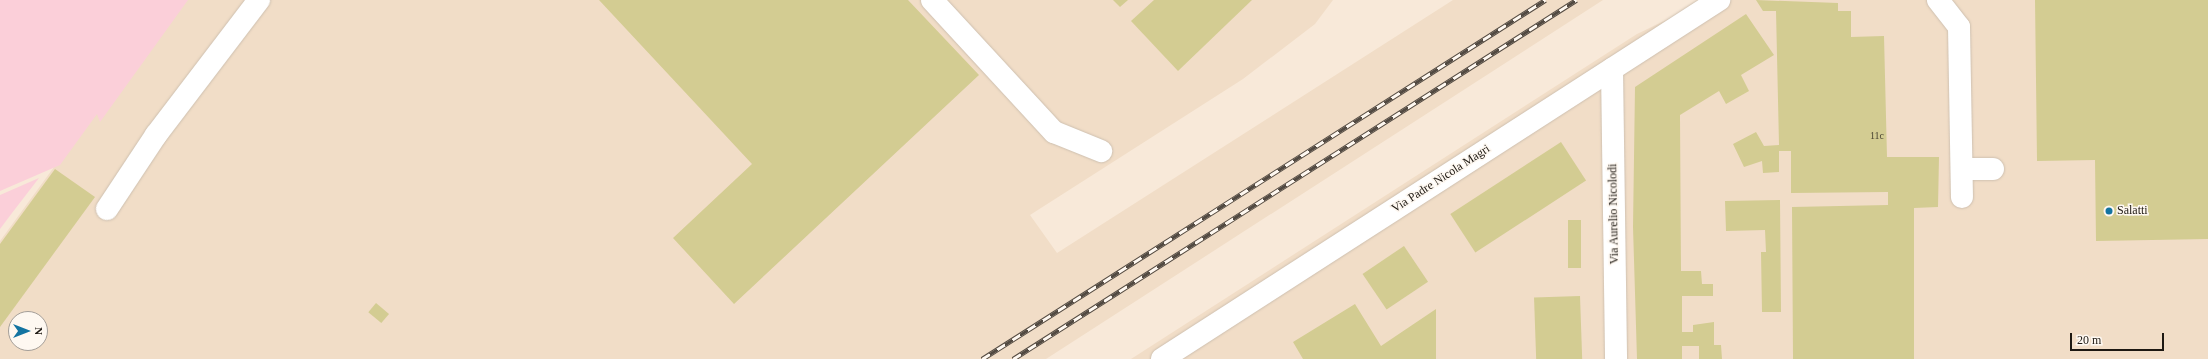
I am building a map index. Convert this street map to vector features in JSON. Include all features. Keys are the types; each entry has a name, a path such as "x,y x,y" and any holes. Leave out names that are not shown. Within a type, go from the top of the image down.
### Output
{"street":[{"path":"107,209 156,135 259,0"},
{"path":"932,0 1054,132 1101,151"},
{"name":"Via Padre Nicola Magri","path":"1162,359 1719,0"},
{"path":"1946,2 1959,27 1953,137 1962,169 1962,197"},
{"name":"Via Aurelio Nicolodi","path":"1612,69 1616,359"},
{"path":"1962,169 1992,169"}],"shaded area":[{"path":"0,0 188,0 100,122 97,114 60,165 0,191"},
{"path":"176,0 1333,0 1315,24 1243,79 1030,215 1057,253 1453,0 1603,0 1046,359 0,359 0,241"},
{"path":"1708,0 2208,0 2208,359 1131,359 1637,34"},
{"path":"39,178 12,213 0,229 0,195"}],"building":[{"path":"599,0 908,0 979,75 734,304 673,238 752,164"},
{"path":"1113,0 1128,0 1120,7"},
{"path":"1154,0 1252,0 1178,71 1131,21"},
{"path":"1756,0 1838,3 1838,11 1851,11 1851,37 1884,36 1887,157 1939,157 1938,207 1914,208 1914,359 1793,359 1792,207 1888,205 1888,192 1791,193 1791,151 1779,151 1779,172 1763,173 1762,161 1744,167 1733,144 1756,132 1764,146 1779,145 1776,11 1763,11"},
{"path":"2035,0 2208,0 2208,239 2096,241 2095,160 2037,161"},
{"path":"1746,14 1774,55 1741,75 1749,91 1726,104 1719,91 1680,115 1681,271 1701,271 1702,284 1713,284 1713,296 1682,296 1682,332 1693,332 1693,325 1714,322 1714,345 1721,345 1722,359 1699,359 1699,346 1682,346 1682,359 1637,359 1633,227 1635,87"},
{"path":"1561,142 1586,181 1475,252 1450,214"},
{"path":"55,169 95,197 12,311 8,311 8,316 0,327 0,244"},
{"path":"1780,200 1781,312 1762,312 1761,252 1766,252 1765,230 1726,231 1725,201"},
{"path":"1568,220 1581,220 1581,268 1568,268"},
{"path":"1404,246 1428,282 1387,310 1363,274"},
{"path":"1580,296 1582,359 1536,359 1534,298"},
{"path":"376,303 389,314 381,323 368,312"},
{"path":"1355,304 1381,346 1436,309 1436,359 1303,359 1293,342"}],"railway":[{"path":"982,359 1545,0"},
{"path":"1013,359 1576,0"}],"place":[{"name":"Salatti","path":"2109,211"}]}
